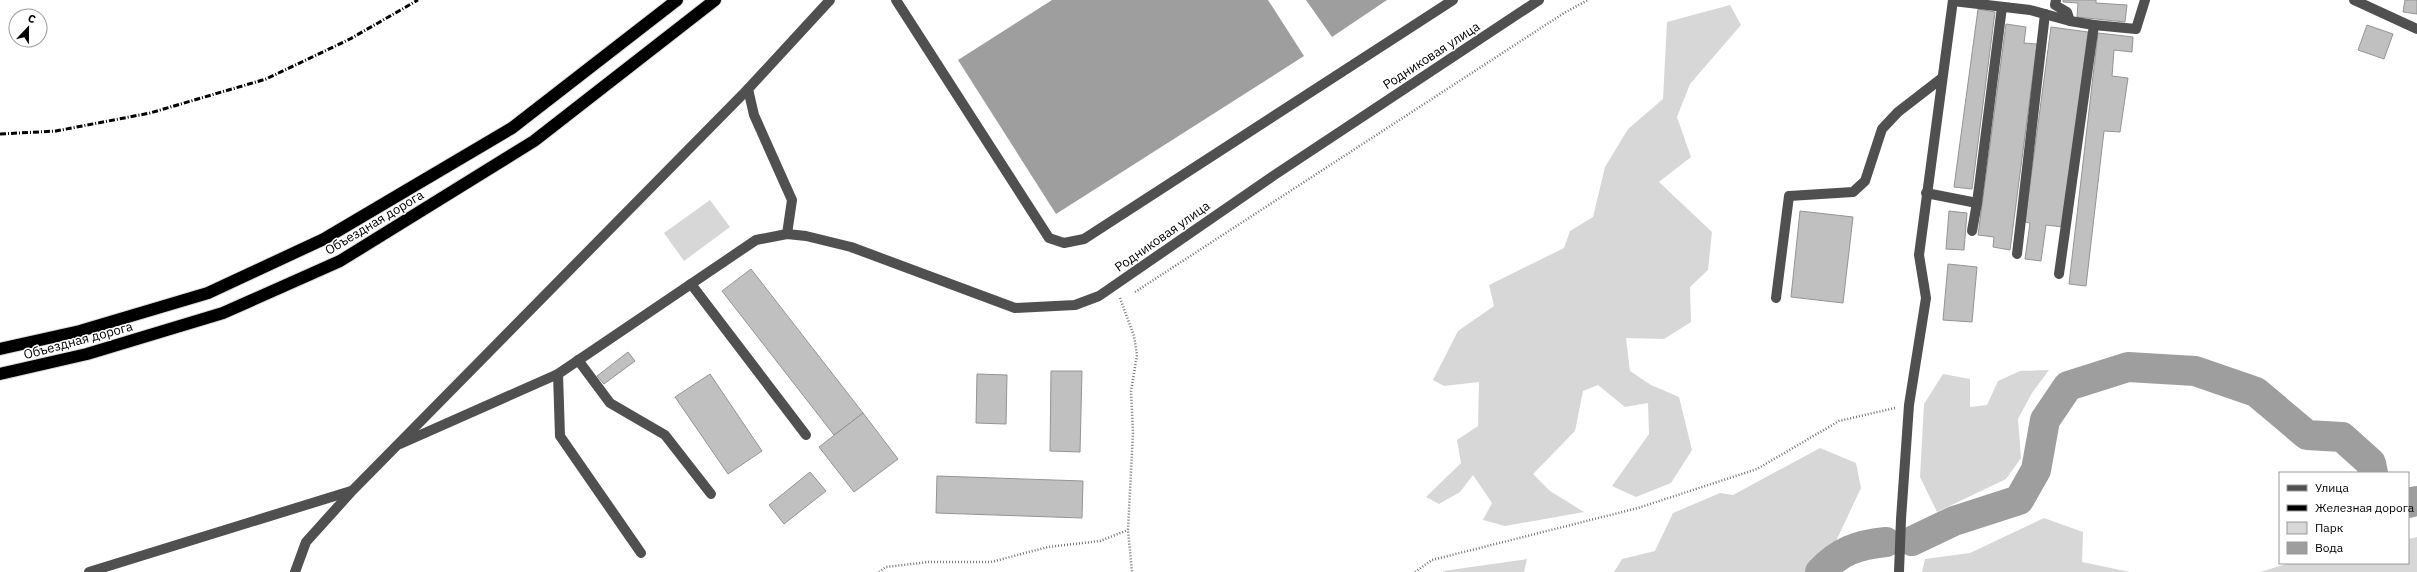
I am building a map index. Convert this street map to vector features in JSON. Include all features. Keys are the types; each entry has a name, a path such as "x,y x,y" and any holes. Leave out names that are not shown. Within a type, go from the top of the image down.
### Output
{"highway":[{"name":"Объездная дорога","path":"0,349 80,332 208,293 324,239 512,128 677,0"},
{"name":"Объездная дорога","path":"0,374 87,354 223,313 340,261 534,141 715,0"}],"street":[{"path":"295,572 306,542 352,491 400,444 748,89 830,0"},
{"path":"896,0 1049,238 1064,243 1084,239 1453,0"},
{"name":"Родниковая улица","path":"691,284 756,240 787,234 806,236 851,247 1015,308 1075,305 1099,296 1273,176 1539,0"},
{"path":"1899,572 1909,405 1926,298 1918,255 1953,0 2046,14 2094,26 2136,29 2145,0"},
{"path":"2056,0 2055,5 2068,12 2070,21"},
{"path":"2354,0 2417,29"},
{"path":"1972,231 1977,203 2002,7"},
{"path":"2017,254 2046,14"},
{"path":"2059,274 2094,26"},
{"path":"1776,298 1789,196 1853,192 1864,181 1882,128 1898,112 1942,78"},
{"path":"748,89 754,115 792,200 787,234"},
{"path":"1926,193 1977,203"},
{"path":"400,444 558,374 691,284 806,435"},
{"path":"578,360 610,403 665,434 711,494"},
{"path":"558,374 560,436 641,553"},
{"path":"89,572 352,491"}],"path":[{"path":"1135,292 1564,13 1588,0"},
{"path":"1115,284 1134,336 1137,355 1131,391 1133,432 1128,530 1132,572"},
{"path":"1415,572 1432,560 1638,508 1757,469 1839,421 1909,405"},
{"path":"879,572 886,567 929,562 991,562 1048,547 1100,541 1128,530"}],"green space":[{"path":"1730,5 1741,25 1690,84 1677,117 1691,157 1659,182 1712,232 1708,270 1690,287 1691,322 1664,339 1626,338 1630,371 1651,385 1679,397 1692,450 1671,483 1636,497 1612,486 1649,434 1648,403 1625,407 1598,385 1583,391 1575,431 1533,474 1550,491 1584,512 1505,526 1483,520 1492,503 1473,475 1460,492 1439,504 1426,497 1461,463 1457,440 1478,426 1479,382 1444,386 1433,380 1458,331 1494,306 1489,285 1564,248 1570,231 1593,217 1605,167 1628,129 1663,99 1667,22"},
{"path":"710,200 730,227 684,261 664,233"},
{"path":"2049,370 2032,393 2018,419 2021,458 2006,479 1937,512 1920,477 1924,404 1943,374 1970,379 1970,407 1987,405 1998,381 2020,371"},
{"path":"1820,448 1856,463 1861,488 1829,556 1808,572 1614,572 1622,559 1655,551 1673,513 1720,493 1733,495"},
{"path":"2044,518 2083,532 2082,562 2130,572 1922,572 1925,559 1970,553"},
{"path":"2417,537 2417,572 2260,572 2287,564 2409,564 2409,539"},
{"path":"1527,559 1524,572 1443,572 1443,571"}],"water":[{"path":"1052,0 1268,0 1304,56 1056,214 958,60"},
{"path":"1306,0 1387,0 1332,37"}],"building":[{"path":"2063,0 2096,0 2096,3 2127,5 2125,22 2077,17 2078,3 2063,2"},
{"path":"2405,0 2417,0 2417,14 2403,12"},
{"path":"1978,9 1995,12 1972,189 1954,187"},
{"path":"2006,24 2026,27 2024,43 2037,44 2010,250 1993,247 1994,237 1978,235"},
{"path":"2367,25 2393,34 2384,59 2358,50"},
{"path":"2051,27 2088,32 2063,227 2046,225 2041,261 2025,259 2030,223 2025,222"},
{"path":"2098,33 2133,37 2132,52 2114,50 2112,76 2128,78 2120,132 2104,131 2086,286 2069,284"},
{"path":"1800,211 1853,217 1843,303 1791,297"},
{"path":"1949,211 1967,213 1964,250 1946,249"},
{"path":"1948,264 1977,267 1972,322 1943,320"},
{"path":"751,269 863,413 834,435 722,291"},
{"path":"628,352 635,361 604,384 597,376"},
{"path":"1051,371 1082,371 1080,452 1050,451"},
{"path":"710,374 762,451 728,474 675,397"},
{"path":"977,374 1007,375 1006,424 976,423"},
{"path":"863,413 898,459 854,492 819,447"},
{"path":"810,472 826,491 784,524 769,505"},
{"path":"937,476 1083,481 1082,518 936,513"}],"waterway":[{"path":"1912,541 1954,521 2019,500 2036,470 2045,420 2068,386 2128,367 2195,371 2256,392 2307,435 2342,437 2371,463 2373,472"},
{"path":"2409,503 2417,501"},
{"path":"1820,572 1835,559 1850,550 1866,545 1886,542"}],"railway":[{"path":"0,134 56,131 150,113 266,79 350,39 418,0"}]}
